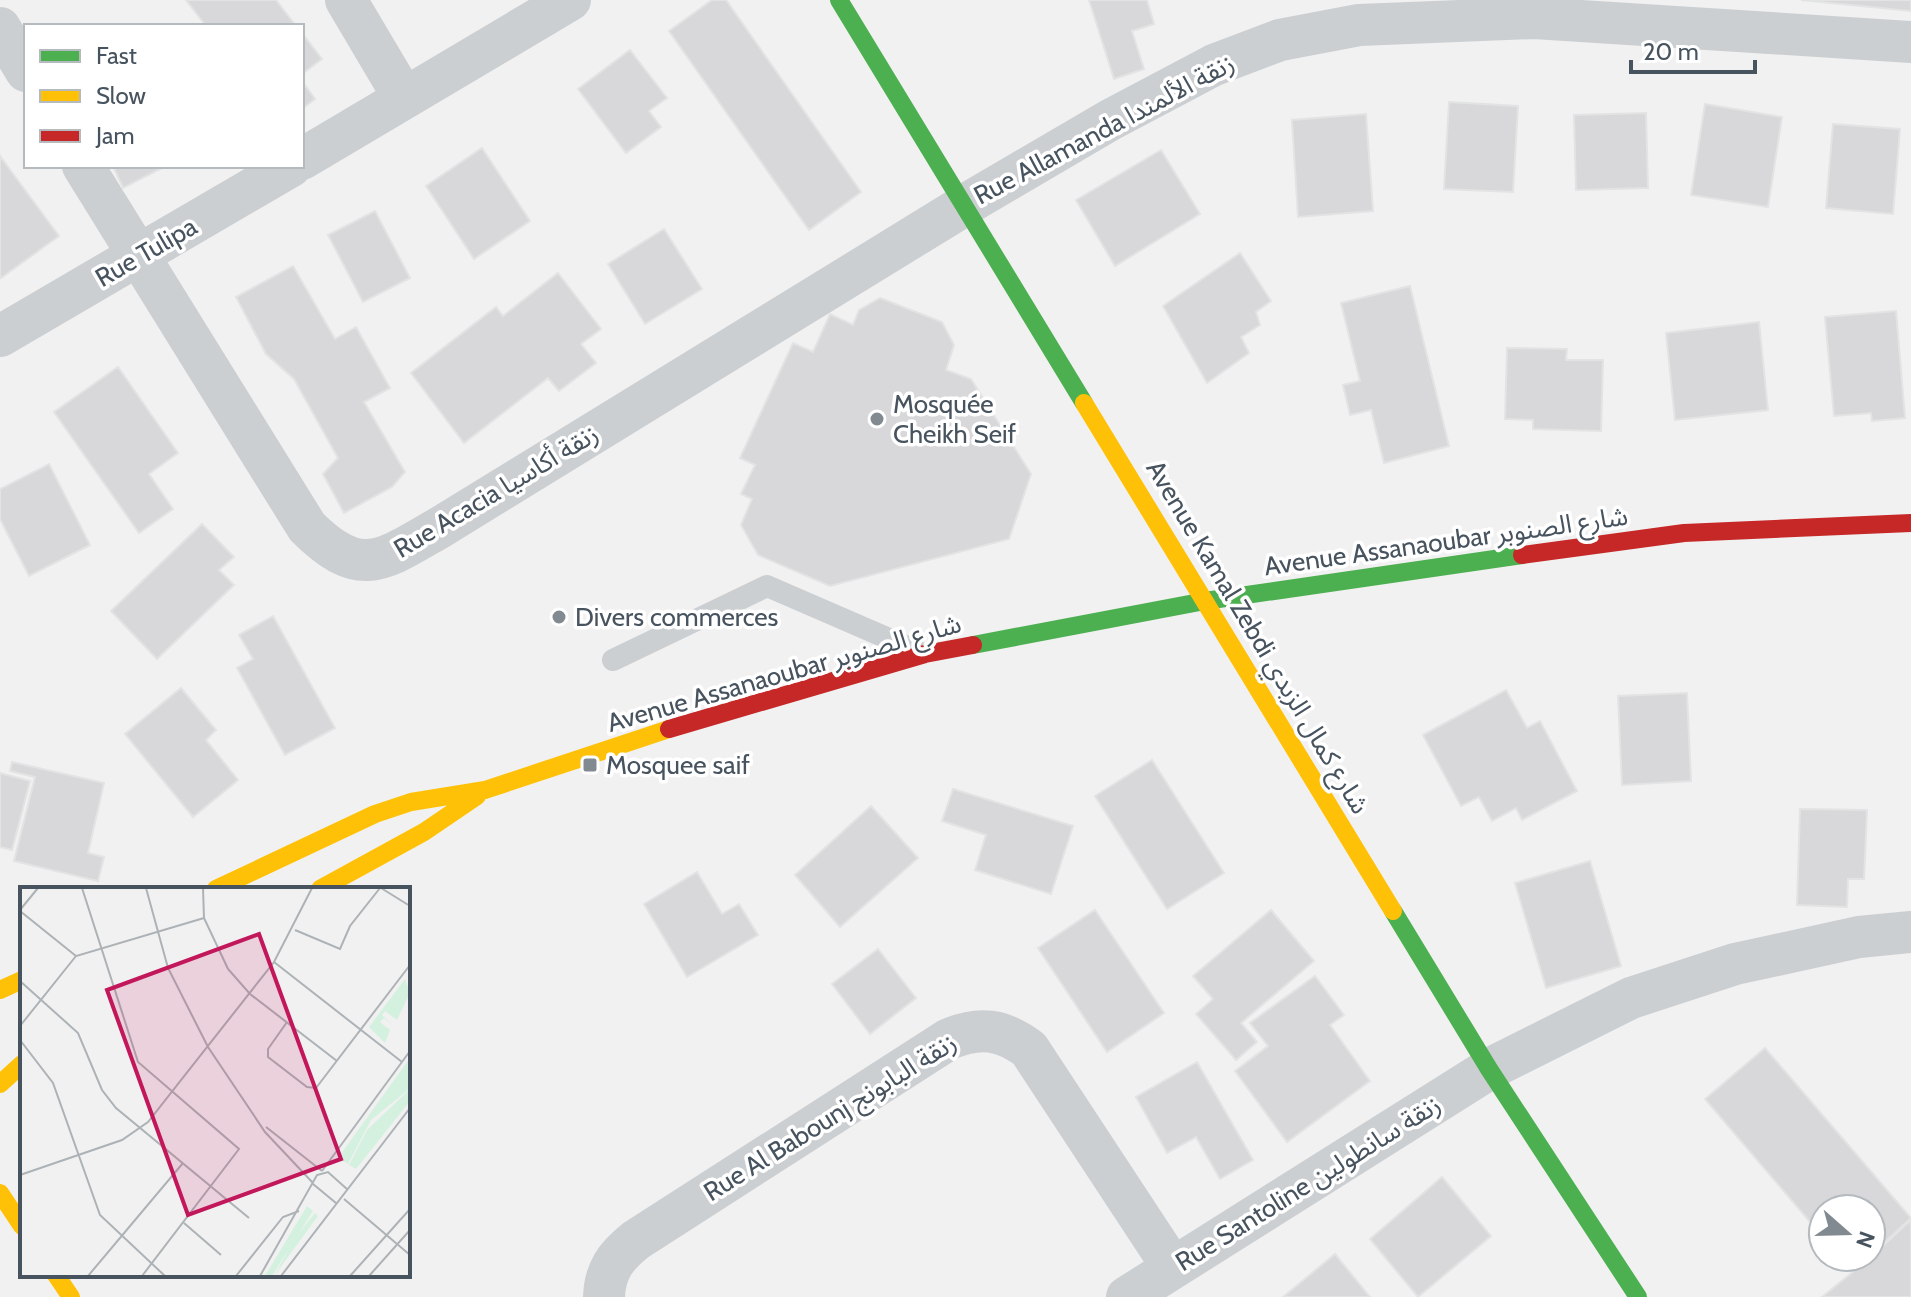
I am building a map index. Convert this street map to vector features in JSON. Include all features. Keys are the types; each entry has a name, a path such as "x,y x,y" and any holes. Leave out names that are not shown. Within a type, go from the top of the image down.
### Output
{"street":[{"path":"346,0 404,98"},
{"path":"304,158 570,0"},
{"name":"Avenue Kamal Zebdi شارع كمال الزبدي","path":"839,0 1489,1069 1638,1297"},
{"name":"Rue Allamanda زنقة الألمندا","path":"965,205 1110,120 1214,65 1280,40 1359,25 1534,18 1911,42"},
{"path":"0,28 24,68"},
{"name":"Rue Acacia زنقة أكاسيا","path":"84,168 307,527 343,557 373,562 439,528 965,205"},
{"name":"Rue Tulipa","path":"0,336 288,168"},
{"name":"Avenue Assanaoubar شارع الصنوبر","path":"220,887 375,814 435,796 485,790 715,713 925,654 1205,601 1684,533 1911,523"},
{"name":"Avenue Assanaoubar شارع الصنوبر","path":"324,887 424,832 485,790"},
{"name":"Rue Santoline زنقة سانطولين","path":"1127,1297 1489,1069 1631,998 1735,964 1859,937 1911,932"},
{"path":"0,990 20,981"},
{"name":"Rue Al Babounj زنقة البابونج","path":"604,1297 605,1279 616,1256 636,1240 949,1039 969,1031 991,1029 1012,1036 1029,1049 1173,1268"},
{"path":"0,1084 20,1066"},
{"path":"0,1193 20,1223"},
{"path":"57,1277 71,1297"}],"lane":[{"path":"613,660 767,586 925,654"}],"building":[{"path":"186,0 276,0 294,24 204,24"},
{"path":"712,0 726,0 861,192 809,230 669,31"},
{"path":"1089,0 1147,0 1154,24 1132,31 1144,69 1114,79"},
{"path":"1801,0 1911,0 1911,11"},
{"path":"304,36 322,59 304,72"},
{"path":"630,50 667,98 649,111 661,127 626,153 578,89"},
{"path":"304,84 315,99 304,107"},
{"path":"1449,102 1518,106 1513,192 1444,189"},
{"path":"1705,104 1782,117 1768,207 1691,195"},
{"path":"1646,113 1648,188 1576,190 1574,115"},
{"path":"1366,114 1373,211 1298,217 1292,120"},
{"path":"1833,124 1900,129 1893,214 1826,208"},
{"path":"482,148 530,221 474,259 426,186"},
{"path":"1161,150 1200,214 1115,266 1076,200"},
{"path":"0,156 59,236 1,278 0,276"},
{"path":"114,168 162,168 123,188"},
{"path":"375,211 410,278 363,302 328,235"},
{"path":"664,229 702,289 645,324 608,264"},
{"path":"1240,253 1271,301 1256,312 1260,325 1241,337 1249,353 1207,383 1163,306"},
{"path":"293,266 335,339 356,327 390,388 364,402 405,472 392,487 344,513 323,474 338,458 294,379 266,354 236,297"},
{"path":"558,273 601,329 581,344 596,363 559,391 548,378 464,443 411,373 496,307 503,316"},
{"path":"1410,286 1449,446 1384,463 1371,410 1350,415 1343,385 1360,381 1341,303"},
{"name":"Mosquée Cheikh Seif","path":"880,298 942,322 954,345 946,370 971,379 1031,474 1009,539 830,586 758,555 741,525 752,499 741,494 755,465 740,458 793,343 813,352 830,314 853,325 859,310"},
{"path":"1896,311 1905,418 1872,421 1871,413 1834,416 1825,317"},
{"path":"1759,322 1768,410 1675,420 1666,333"},
{"path":"1507,348 1567,349 1566,360 1603,360 1601,431 1533,429 1533,420 1505,419"},
{"path":"118,367 178,453 149,474 173,509 139,533 54,412"},
{"path":"49,464 90,545 29,576 0,519 0,489"},
{"path":"202,524 234,557 219,570 234,585 157,659 111,611"},
{"path":"273,616 335,728 285,755 237,668 253,659 239,635"},
{"path":"181,688 216,730 206,740 238,780 193,817 125,734"},
{"path":"1506,690 1527,728 1540,721 1577,791 1522,820 1516,808 1492,821 1479,797 1461,806 1423,735"},
{"path":"1687,693 1691,781 1622,785 1618,696"},
{"path":"1152,760 1224,873 1167,909 1095,796"},
{"path":"12,762 104,783 88,853 104,857 98,881 14,861 35,777 10,771"},
{"path":"0,773 30,781 12,850 0,847"},
{"path":"953,789 1073,826 1051,894 975,870 986,835 942,821"},
{"path":"871,806 918,858 840,927 795,875"},
{"path":"1800,809 1867,810 1864,879 1848,879 1847,907 1797,905"},
{"path":"1590,861 1621,966 1546,988 1515,883"},
{"path":"697,872 722,914 739,904 758,935 687,977 644,904"},
{"path":"1095,910 1164,1013 1107,1052 1038,948"},
{"path":"1271,910 1314,961 1241,1023 1257,1042 1236,1060 1196,1014 1213,999 1193,976"},
{"path":"878,949 916,998 870,1034 832,984"},
{"path":"1315,976 1344,1015 1330,1025 1370,1081 1287,1142 1235,1071 1268,1046 1250,1023"},
{"path":"1765,1048 1911,1218 1887,1240 1887,1193 1807,1193 1807,1218 1705,1099"},
{"path":"1197,1062 1253,1160 1220,1179 1196,1137 1167,1153 1136,1097"},
{"path":"1442,1177 1491,1236 1418,1297 1370,1239"},
{"path":"1911,1220 1911,1297 1822,1297 1851,1273 1887,1273 1887,1242"},
{"path":"1335,1254 1370,1297 1283,1297"}],"traffic: fast":[{"path":"839,0 1084,403"},
{"path":"973,645 1205,601 1522,555"},
{"path":"1393,911 1489,1069 1638,1297"}],"traffic: slow":[{"path":"1084,403 1393,911"},
{"path":"220,887 375,814 411,802 485,790 669,729"},
{"path":"324,887 424,832 477,796"},
{"path":"0,990 20,981"},
{"path":"0,1084 20,1066"},
{"path":"0,1193 20,1223"},
{"path":"57,1277 71,1297"}],"traffic: jam":[{"path":"1522,555 1684,533 1911,523"},
{"path":"669,729 925,654 973,645"}],"place":[{"name":"Mosquée Cheikh Seif","path":"877,419"},
{"name":"Divers commerces","path":"559,617"},
{"name":"Mosquee saif","path":"590,765"}]}
